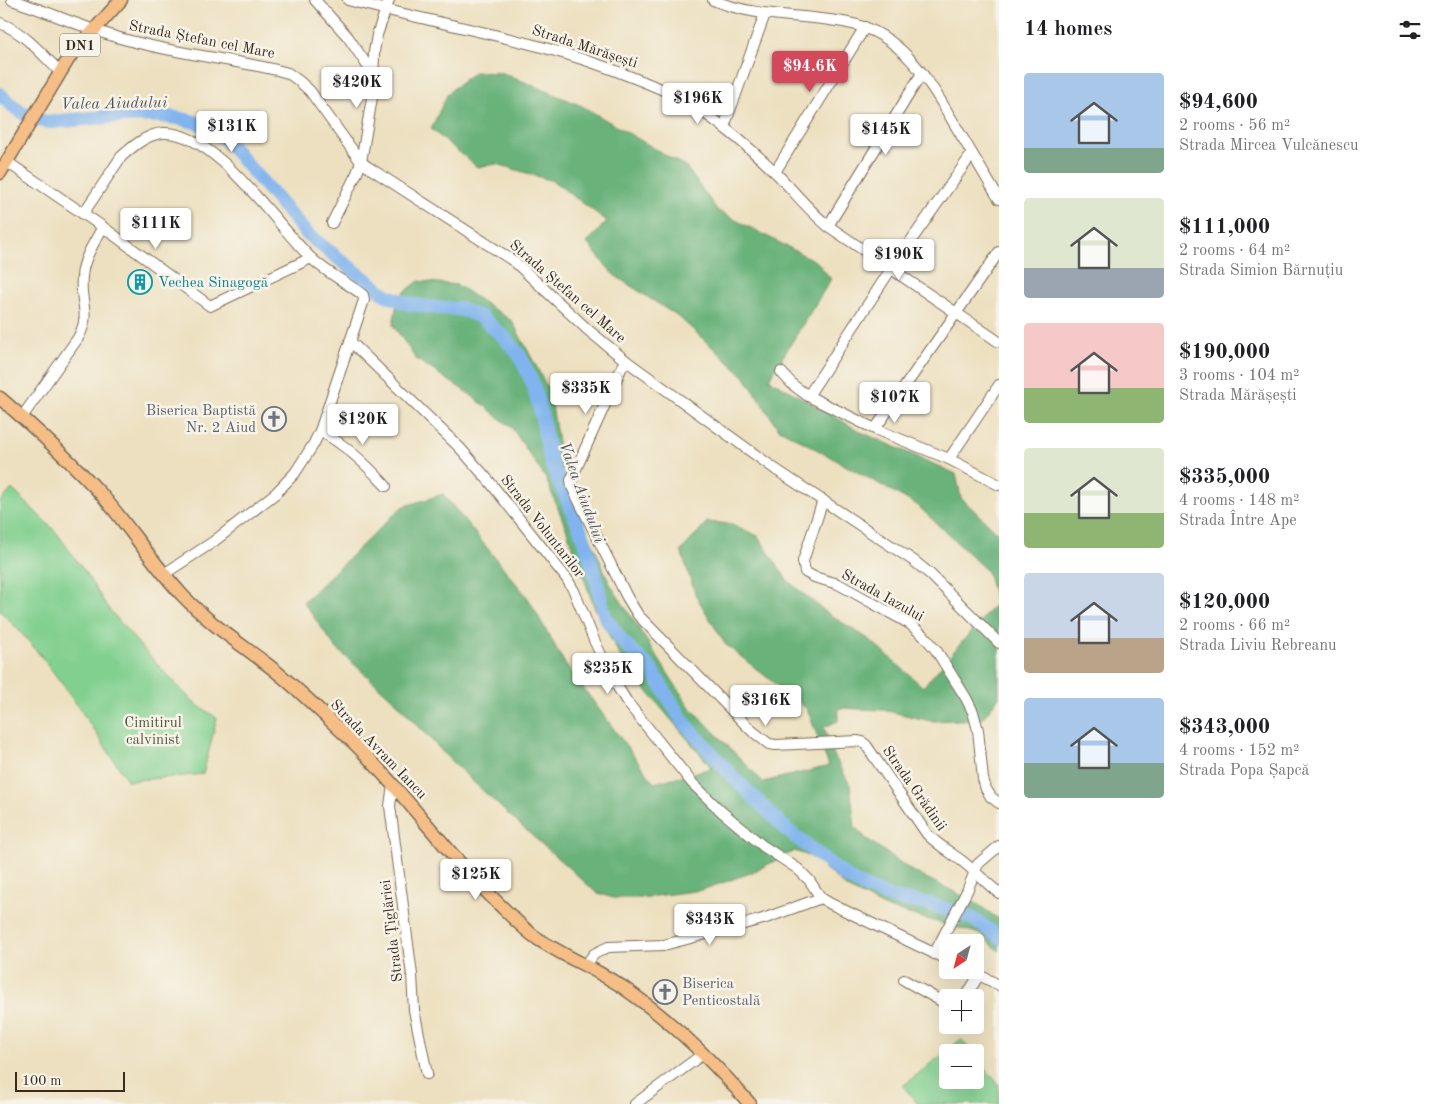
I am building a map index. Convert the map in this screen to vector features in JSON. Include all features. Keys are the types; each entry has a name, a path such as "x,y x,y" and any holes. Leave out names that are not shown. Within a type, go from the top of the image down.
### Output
{"main road":[{"name":"DN1","path":"3,167 69,58 122,0"},
{"name":"Strada Avram Iancu","path":"0,398 60,452 102,495 183,596 211,622 294,687 362,752 393,784 493,899 516,921 536,938 625,989 660,1016 703,1054 750,1104"}],"street":[{"name":"Strada Ștefan cel Mare","path":"12,0 27,2 93,30 156,48 254,65 288,74 299,81 310,91 360,162 515,262 588,330 625,360 723,433 914,561 930,574 999,643"},
{"path":"316,0 348,37 373,74"},
{"name":"Strada Mărășești","path":"348,0 387,5 546,47 604,66 689,103 724,127 775,172 816,217 999,342"},
{"path":"713,0 765,14 843,22 866,27 891,41 922,73 935,92 999,199"},
{"path":"332,223 357,173 360,162 373,92 374,52 387,5"},
{"path":"724,127 765,14"},
{"path":"0,24 14,29 23,36 60,72"},
{"path":"775,172 866,27"},
{"path":"828,226 922,73"},
{"path":"83,214 121,157 129,150 150,137 162,133 174,133 188,137 221,159 311,258 363,295 364,300 320,431 300,465 276,493 213,542 164,574"},
{"path":"808,396 892,269 972,154"},
{"path":"3,167 103,227 210,306 311,258"},
{"path":"22,417 84,327 86,318 81,286 84,262 103,227"},
{"path":"875,429 999,252"},
{"name":"Strada Voluntarilor","path":"350,341 460,448 489,481 562,573 574,591 611,676 627,702 693,784 722,812 763,846 798,869 809,880 821,898 939,956"},
{"name":"Strada Grădinii","path":"625,360 571,480 572,487 627,597 638,615 751,730 769,744 776,746 862,742 927,834 938,845 961,860 999,893"},
{"path":"782,372 793,385 808,396 875,429 949,459 999,486"},
{"path":"949,459 999,385"},
{"path":"320,431 332,437 348,450 386,486"},
{"name":"Strada Iazului","path":"823,500 803,561 805,572 814,577 838,584 851,591 910,624 926,638 936,650 973,712 978,730 985,784 991,797 999,803"},
{"name":"Strada Țiglăriei","path":"393,784 390,806 412,975 414,1010 427,1074"},
{"path":"934,954 978,864 999,846"},
{"path":"586,965 594,954 608,947 664,945 763,919 821,898"},
{"path":"984,978 999,985"},
{"path":"904,980 939,1000"},
{"path":"635,1104 703,1054"}],"green space":[{"path":"474,72 503,73 582,106 686,167 718,211 817,262 831,279 769,379 861,432 956,474 961,498 999,534 999,697 982,719 931,721 883,710 838,708 838,721 824,727 834,755 850,785 855,827 867,839 912,871 973,901 999,919 999,951 984,938 984,934 884,907 847,888 812,857 794,851 753,872 702,890 640,898 613,898 597,893 451,761 397,703 336,648 303,602 402,507 443,494 528,598 564,662 654,783 712,768 625,665 595,609 546,479 512,428 471,395 416,359 393,325 398,297 419,281 457,285 512,321 550,392 563,474 610,584 689,706 763,782 829,766 807,709 725,644 696,596 681,551 707,522 732,524 758,536 787,580 827,613 870,640 923,687 996,603 987,571 917,505 778,428 744,376 680,318 614,275 587,243 607,221 553,181 497,164 477,167 431,129 448,93"},
{"name":"Cimitirul calvinist","path":"12,489 56,532 108,608 143,649 194,703 217,718 203,774 128,781 52,671 19,630 0,611 0,502"},
{"path":"961,1039 965,1044 955,1044"},
{"path":"939,1057 939,1089 984,1089 984,1067 999,1085 999,1104 918,1104 903,1086"}],"waterway":[{"name":"Valea Aiudului","path":"0,94 23,113 43,121 152,116 173,117 192,121 209,128 225,139 308,235 386,295 409,304 460,309 481,317 504,337 520,356 532,382 540,409 551,463 583,536 594,570 605,617 622,641 651,669 682,720 734,778 787,830 848,878 866,888 893,898 930,904 972,918 999,937"}],"place":[{"name":"Vechea Sinagogă","path":"140,282"},
{"name":"Biserica Baptistă Nr. 2 Aiud","path":"274,419"},
{"name":"Biserica Penticostală","path":"665,992"}]}
